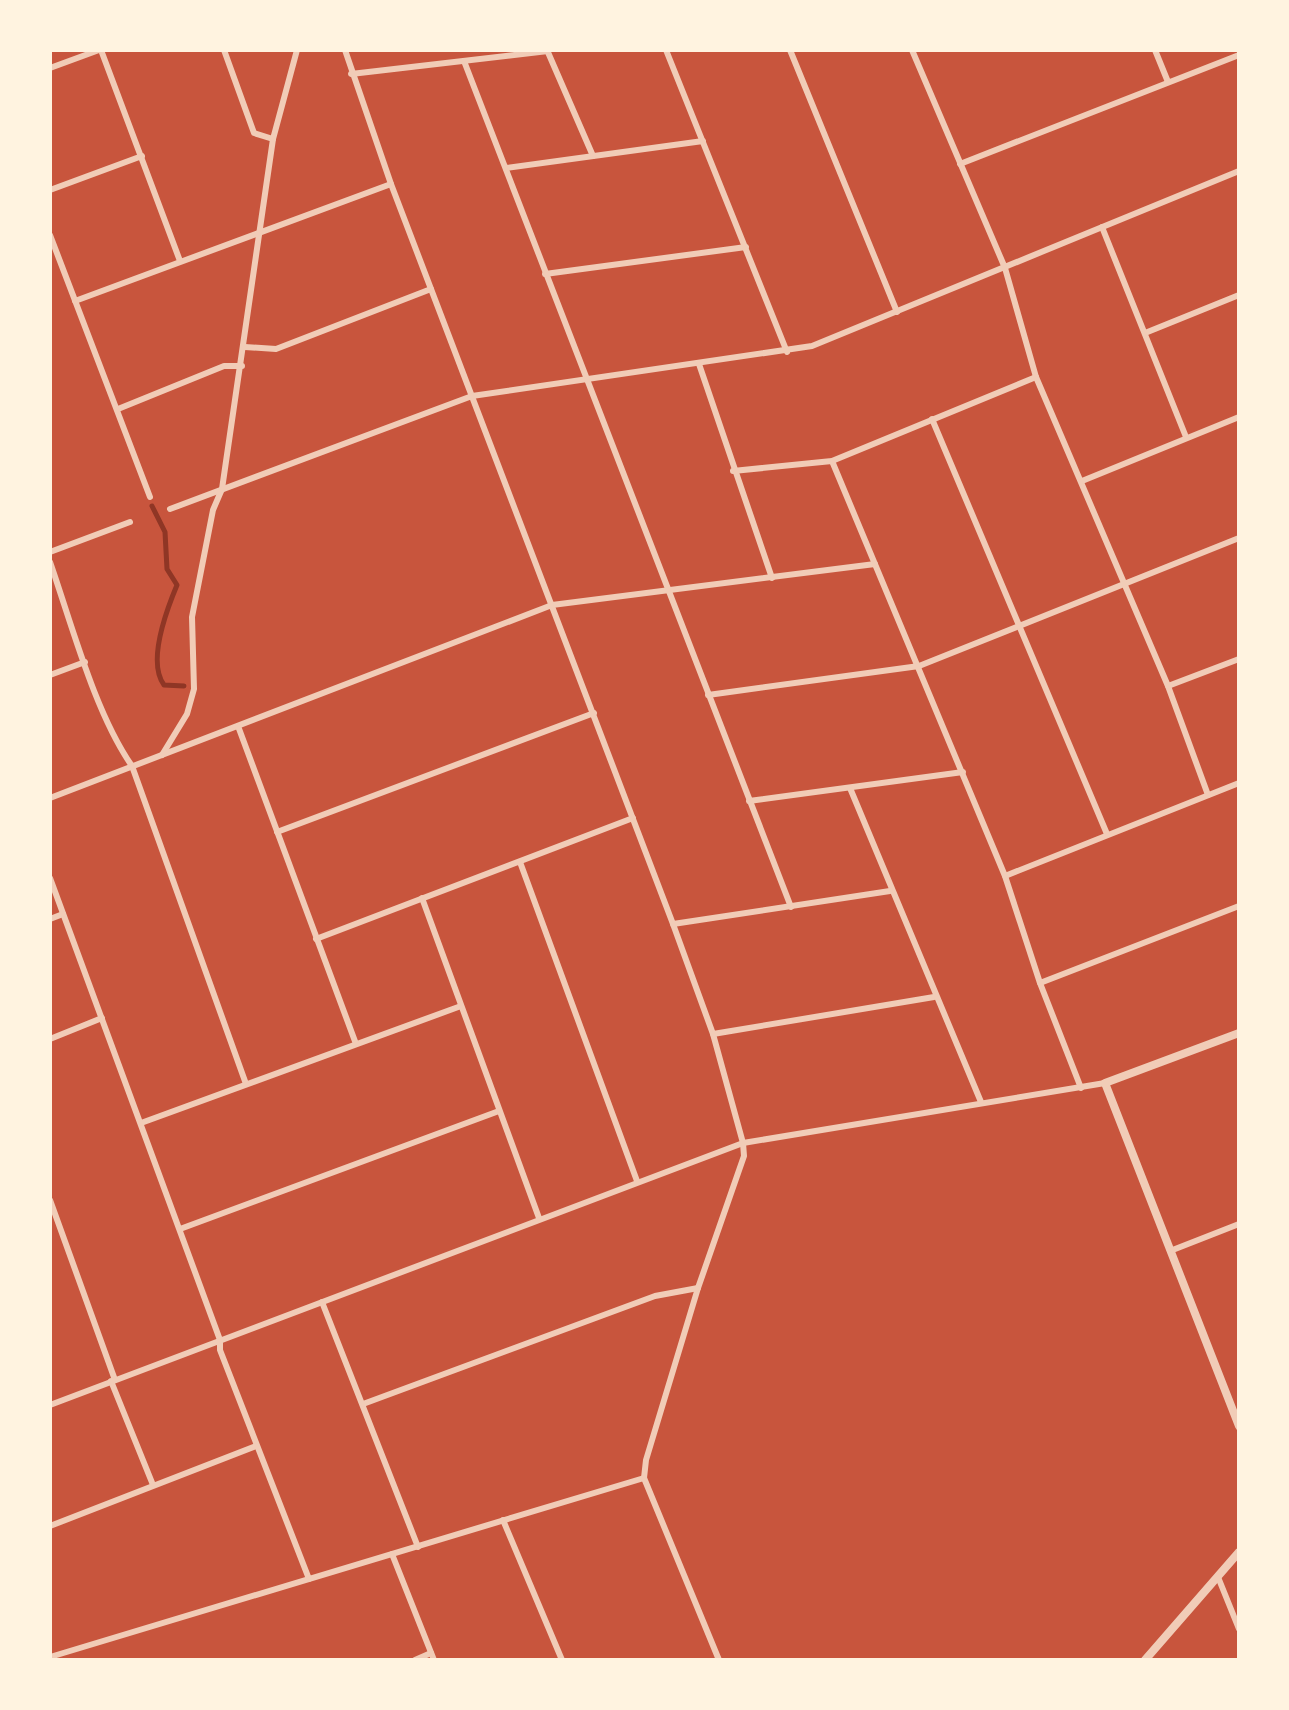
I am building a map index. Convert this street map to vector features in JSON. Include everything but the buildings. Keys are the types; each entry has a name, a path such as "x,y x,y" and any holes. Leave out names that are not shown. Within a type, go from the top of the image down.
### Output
{"street":[{"path":"50,68 100,50 180,261"},
{"path":"224,50 254,133 273,139"},
{"path":"162,755 187,714 194,689 192,617 213,510 222,489 273,139 297,50"},
{"path":"345,50 391,184 673,924 713,1034 743,1143 744,1156 698,1288 646,1460 644,1478 719,1660"},
{"path":"351,74 548,50 593,156"},
{"path":"666,50 787,352"},
{"path":"790,50 897,312"},
{"path":"912,50 1005,268 1036,377 1168,686 1208,795"},
{"path":"1155,50 1168,82"},
{"path":"960,164 1239,55"},
{"path":"464,61 791,907"},
{"path":"506,168 703,141"},
{"path":"50,190 142,156"},
{"path":"170,509 472,396 787,352 897,312 1239,171"},
{"path":"75,301 391,184"},
{"path":"1102,227 1186,437"},
{"path":"50,235 150,497"},
{"path":"545,274 746,247"},
{"path":"245,347 276,349 431,289"},
{"path":"1145,333 1239,295"},
{"path":"699,364 772,578"},
{"path":"118,409 224,366 242,366"},
{"path":"733,471 832,461 1036,377"},
{"path":"1082,481 1239,417"},
{"path":"932,419 1107,834"},
{"path":"832,461 1005,876 1040,983 1081,1088"},
{"path":"50,552 130,522"},
{"path":"708,695 919,666 1239,538"},
{"path":"50,562 85,662 121,751 132,766 246,1084"},
{"path":"50,798 552,605 875,564"},
{"path":"1168,686 1239,659"},
{"path":"50,675 85,662"},
{"path":"277,832 594,713"},
{"path":"238,726 356,1044"},
{"path":"749,801 963,772"},
{"path":"1005,876 1239,783"},
{"path":"850,788 934,997 981,1102"},
{"path":"316,939 633,818"},
{"path":"520,862 637,1181"},
{"path":"50,878 220,1340 220,1350 309,1579"},
{"path":"673,924 890,891"},
{"path":"422,898 539,1218"},
{"path":"1040,983 1239,906"},
{"path":"50,919 63,914"},
{"path":"713,1034 934,997"},
{"path":"141,1123 461,1006"},
{"path":"50,1039 102,1018"},
{"path":"50,1405 743,1143 1105,1083 1239,1033"},
{"path":"1105,1083 1170,1251 1236,1408 1239,1426"},
{"path":"180,1229 499,1111"},
{"path":"50,1200 153,1485"},
{"path":"1170,1251 1239,1224"},
{"path":"363,1404 655,1296 698,1288"},
{"path":"322,1302 418,1547"},
{"path":"50,1526 256,1446"},
{"path":"50,1659 644,1478"},
{"path":"503,1520 562,1660"},
{"path":"1145,1660 1239,1552"},
{"path":"392,1554 433,1656 415,1660"},
{"path":"1218,1577 1239,1629"}],"waterway":[{"path":"152,506 165,532 167,569 177,585 160,635 159,675 164,685 184,686"}]}
